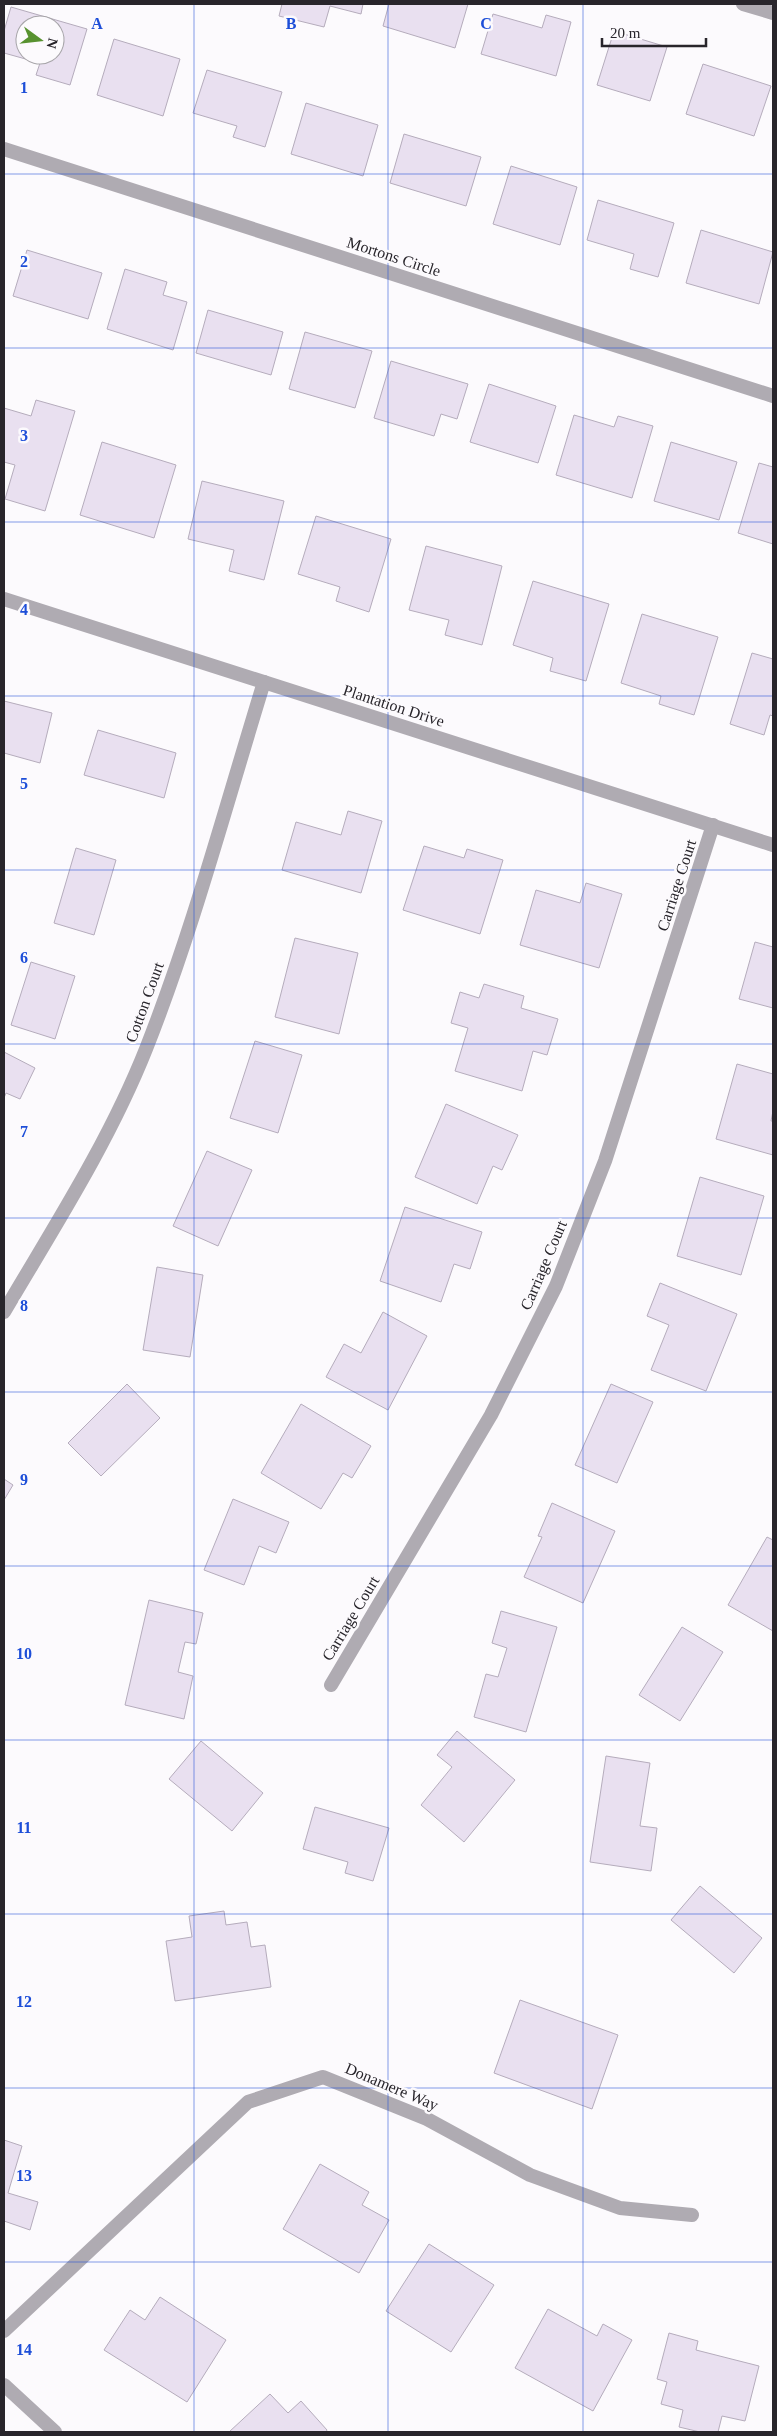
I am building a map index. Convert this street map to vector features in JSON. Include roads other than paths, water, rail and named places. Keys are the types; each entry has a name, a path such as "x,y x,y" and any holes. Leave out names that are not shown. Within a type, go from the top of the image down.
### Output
{"street":[{"path":"744,4 773,13"},
{"name":"Mortons Circle","path":"4,149 773,396"},
{"name":"Plantation Drive","path":"4,600 773,844"},
{"name":"Cotton Court","path":"4,1312 97,1154 145,1051 176,968 264,682"},
{"name":"Carriage Court","path":"330,1686 491,1415 556,1286 605,1161 713,825"},
{"name":"Donamere Way","path":"4,2331 248,2102 323,2077 427,2119 530,2175 548,2182 620,2208 692,2215"},
{"path":"4,2385 55,2432"}]}
